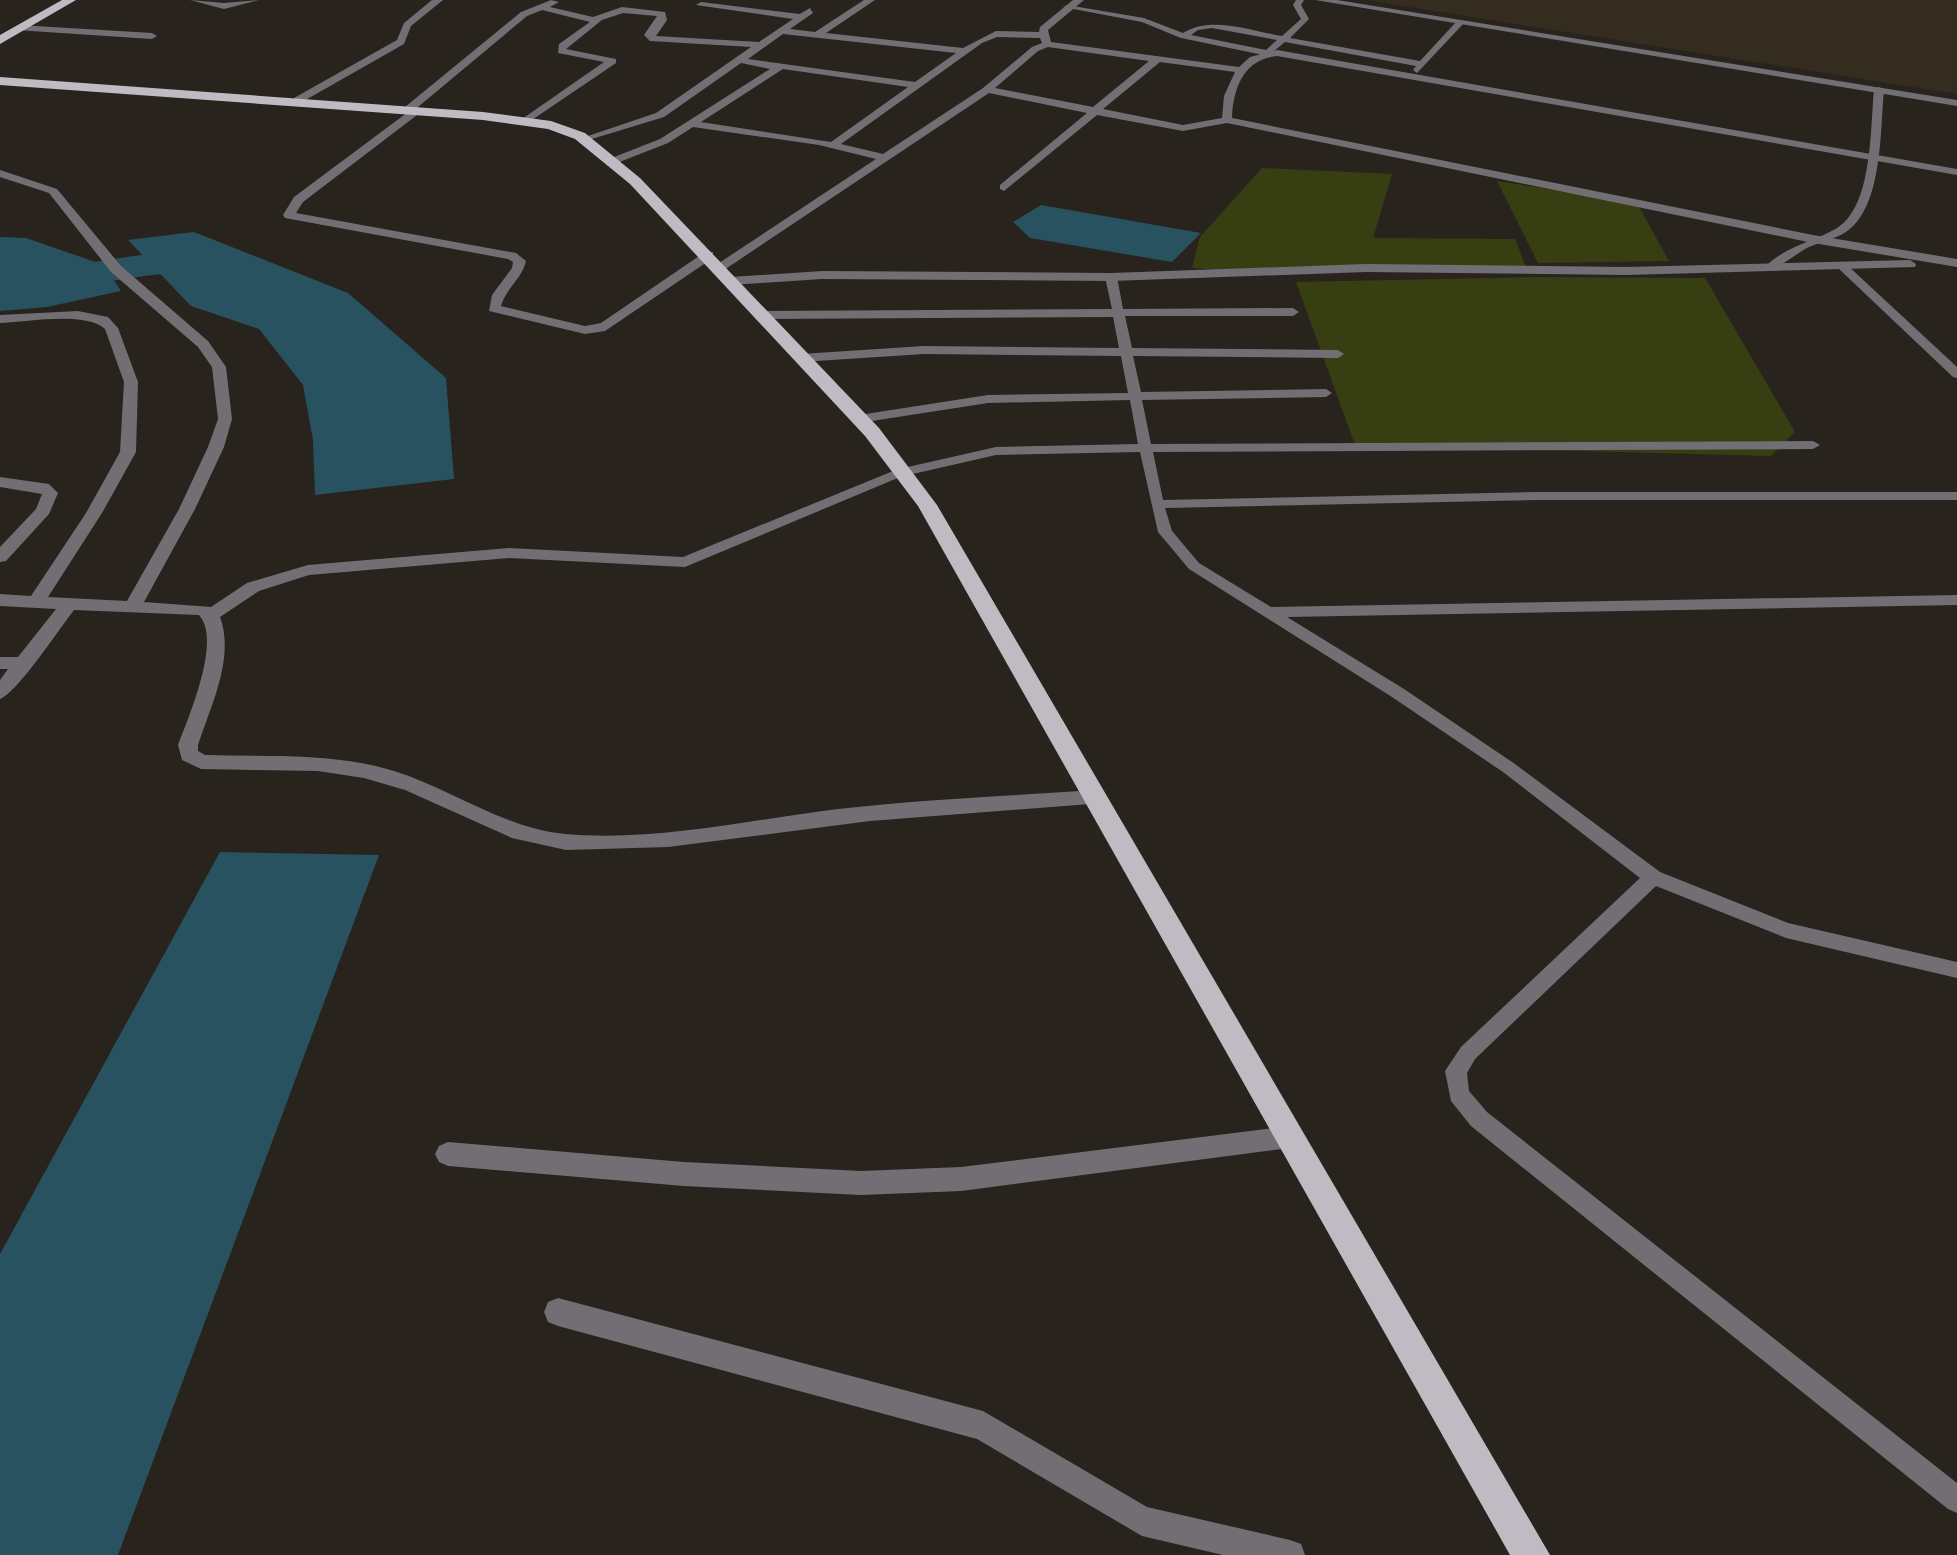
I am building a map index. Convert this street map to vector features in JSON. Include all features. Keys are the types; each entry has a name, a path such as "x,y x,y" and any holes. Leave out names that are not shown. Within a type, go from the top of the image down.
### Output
{"main road":[{"path":"0,40 70,0"},
{"path":"0,82 298,100 526,121 550,125 586,140 613,161 764,315 904,472 951,545 1531,1555"}],"street":[{"path":"198,0 239,6 254,0"},
{"path":"298,100 401,42 407,25 438,0"},
{"path":"556,0 524,14 413,110 298,200 289,215 512,256 520,260 520,268 496,296 494,308 585,330 620,320 720,268 987,90 1036,49 1044,39 1043,28 1079,0"},
{"path":"817,35 870,0"},
{"path":"1320,0 1957,103"},
{"path":"586,140 660,115 806,14 700,5"},
{"path":"544,8 596,18 622,10 662,14 662,20 649,35 652,38 762,45"},
{"path":"526,121 612,61 560,51 596,23 596,18"},
{"path":"19,28 152,36"},
{"path":"783,30 966,51"},
{"path":"833,145 990,36 1044,39 1156,60 1241,70"},
{"path":"1226,120 1226,97 1241,70 1260,54 1268,53 1957,172"},
{"path":"740,60 918,85"},
{"path":"1004,187 1156,60"},
{"path":"613,161 651,148 777,72 779,68 770,64"},
{"path":"987,90 1183,128 1226,120 1813,239 1957,263"},
{"path":"691,124 833,145 884,158"},
{"path":"0,173 53,191 116,269 203,344 219,367 225,420 216,447 187,509 132,606"},
{"path":"720,268 862,275 1111,277 1366,268 1626,272 1957,263"},
{"path":"0,319 78,315 103,320 111,328 132,382 128,452 94,514 35,603"},
{"path":"212,614 253,587 308,570 509,553 684,562 904,472"},
{"path":"0,482 44,487 50,493 43,511 0,557"},
{"path":"0,600 192,608 212,614 218,623 209,682 188,745 189,756 201,762 313,761 350,767 394,778 518,834 566,842 638,840 862,814 1096,798"},
{"path":"0,693 81,606"},
{"path":"0,663 25,663"},
{"path":"448,1154 684,1174 861,1183 961,1179 1289,1137"},
{"path":"558,1312 984,1426 1142,1522 1290,1555"}],"lane":[{"path":"1068,7 1144,20 1184,36 1268,53 1304,19 1297,5 1300,0"},
{"path":"1410,76 1460,23"},
{"path":"1184,36 1196,28 1212,26 1422,64"},
{"path":"1772,266 1784,254 1845,228 1856,219 1870,184 1878,90"},
{"path":"1842,266 1957,374"},
{"path":"1111,277 1157,504 1166,532 1194,566 1398,693 1509,768 1653,877 1786,930 1957,970"},
{"path":"764,315 1293,312"},
{"path":"802,358 924,350 1338,354"},
{"path":"859,419 988,398 1326,393"},
{"path":"904,472 1023,448 1813,446"},
{"path":"1157,504 1536,496 1957,496"},
{"path":"1268,612 1957,600"},
{"path":"1653,877 1468,1053 1456,1070 1459,1094 1478,1119 1957,1500"}],"shaded area":[{"path":"1365,0 1957,0 1957,94"}],"green space":[{"path":"1262,168 1392,174 1373,238 1515,239 1526,267 1246,272 1192,268 1200,237"},
{"path":"1497,181 1637,203 1669,261 1538,263"},
{"path":"1705,278 1795,432 1771,456 1355,445 1296,282"}],"water":[{"path":"1041,205 1201,233 1172,262 1030,238 1013,222"},
{"path":"194,232 348,293 446,378 454,479 315,495 313,440 303,385 259,329 191,306 128,240"},
{"path":"0,237 26,238 104,265 121,291 47,307 0,311"},
{"path":"220,852 379,855 118,1555 0,1555 0,1254"}],"waterway":[{"path":"0,279 67,280 167,263 222,270"}]}
